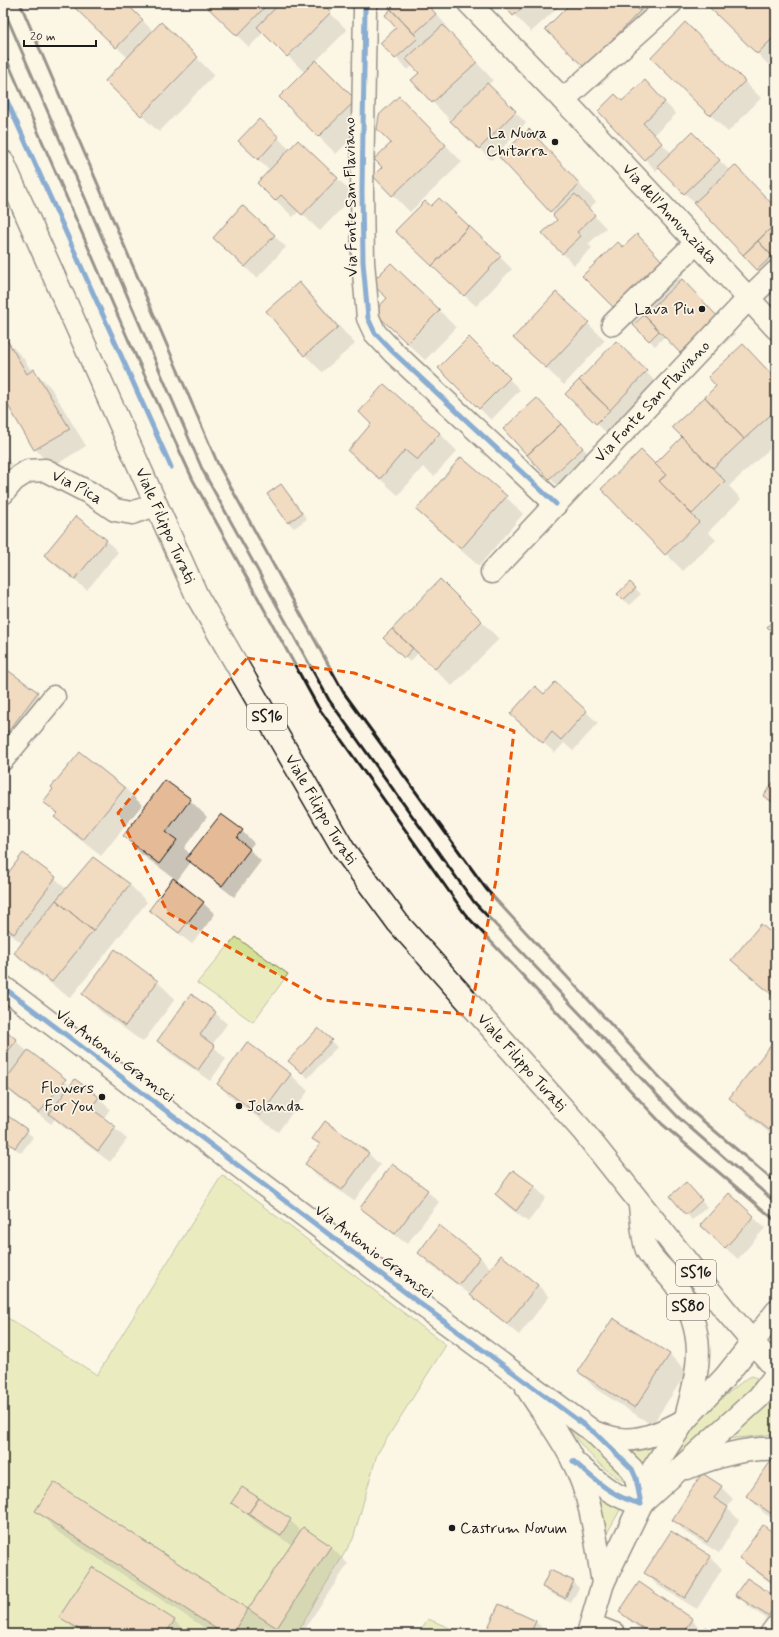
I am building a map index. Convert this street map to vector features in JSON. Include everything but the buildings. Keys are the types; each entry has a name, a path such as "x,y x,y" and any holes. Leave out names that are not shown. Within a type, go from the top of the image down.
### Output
{"street":[{"name":"Via Fonte San Flaviano","path":"366,3 362,190 363,262 368,318 375,334 393,352 556,504"},
{"name":"Via dell'Annunziata","path":"469,3 563,100 776,328"},
{"path":"563,100 671,3"},
{"name":"Viale Filippo Turati","path":"3,162 155,505 197,596 344,850 398,923 583,1131 726,1312 776,1369"},
{"path":"613,324 697,242"},
{"name":"Via Fonte San Flaviano","path":"492,572 748,299 776,272"},
{"name":"Via Pica","path":"3,493 14,480 28,471 46,470 90,493 115,510 132,513 155,505"},
{"path":"3,759 54,697"},
{"name":"Via Antonio Gramsci","path":"3,987 418,1302 595,1433 632,1469 636,1478 641,1504 625,1500 614,1495 573,1461"},
{"name":"SS80","path":"640,1204 646,1249 675,1285 692,1314 697,1334 698,1350 695,1383 685,1420"},
{"path":"753,1342 776,1312"},
{"name":"SS80","path":"589,1629 602,1583 641,1504 653,1469 685,1420 726,1377 753,1342"},
{"name":"SS80","path":"641,1504 759,1397 776,1375"},
{"name":"Via Antonio Gramsci","path":"520,1377 573,1461 584,1489 589,1509 602,1583"},
{"name":"Via Antonio Gramsci","path":"595,1433 621,1440 646,1437 666,1430 685,1420"},
{"name":"SS80","path":"674,1473 709,1459 762,1448 776,1450"},
{"path":"771,1634 776,1627"},
{"path":"589,1629 611,1631 614,1634"}],"highlighted area":[{"path":"247,658 354,673 514,731 497,875 470,1015 323,1000 168,913 118,813"}],"green space":[{"path":"236,937 288,974 253,1022 197,983"},
{"path":"222,1175 446,1345 377,1454 353,1539 296,1634 3,1634 3,1315 97,1375"},
{"path":"752,1376 757,1378 757,1384 665,1468 680,1445 706,1414 726,1395"},
{"path":"776,1393 776,1434 727,1439"},
{"path":"561,1418 611,1457 630,1484 610,1473 591,1456"},
{"path":"665,1437 644,1470 623,1448"},
{"path":"598,1485 625,1501 606,1535"},
{"path":"428,1619 464,1634 418,1634"}],"railway":[{"path":"20,3 218,464 344,693 487,890 688,1108 776,1183"},
{"path":"3,8 203,471 329,700 474,902 678,1117 776,1203"},
{"path":"3,51 128,339 193,480 318,707 465,914 662,1124 776,1221"}],"cycle path":[{"path":"367,3 365,8 362,190 363,262 368,318 375,333 393,352 556,504"},
{"path":"3,92 171,467"},
{"path":"3,987 418,1302 595,1433 632,1469 636,1478 641,1504 621,1497 604,1487 573,1461"}],"place":[{"name":"La Nuova Chitarra","path":"555,142"},
{"name":"Lava Piu","path":"702,309"},
{"name":"Flowers For You","path":"102,1097"},
{"name":"Jolanda","path":"239,1106"},
{"name":"Castrum Novum","path":"452,1528"}]}
